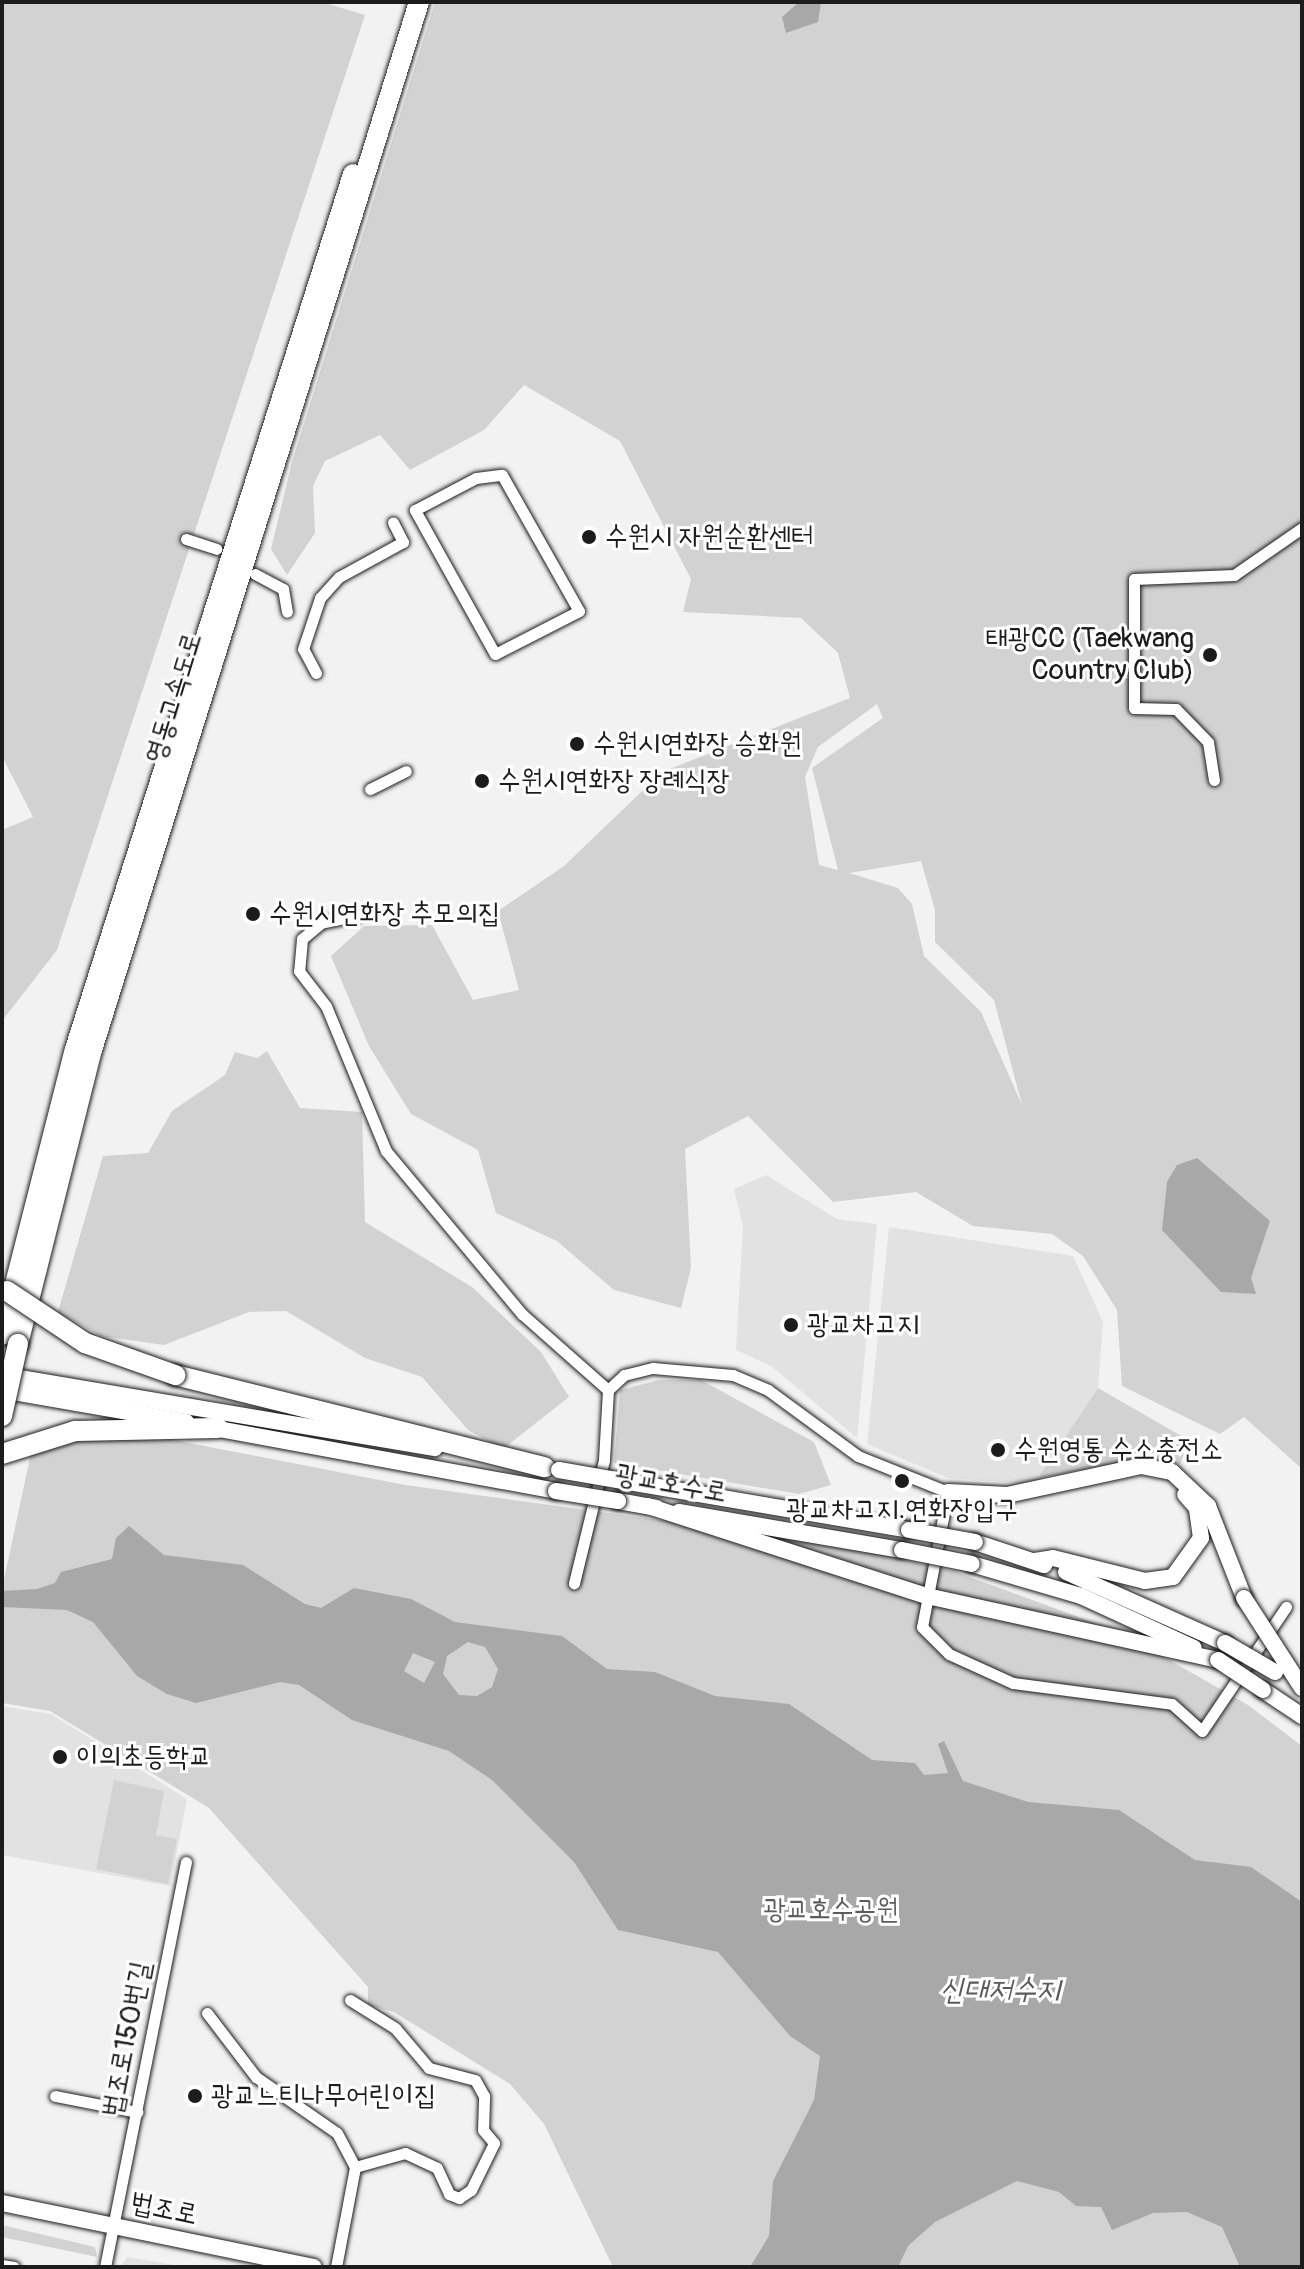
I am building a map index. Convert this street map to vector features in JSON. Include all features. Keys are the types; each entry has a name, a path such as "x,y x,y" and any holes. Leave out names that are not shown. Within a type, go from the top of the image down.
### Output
{"highway":[{"name":"영동고속도로","path":"2,1416 10,1339 75,1049 405,2"},
{"name":"영동고속도로","path":"10,1339 92,1050 419,2"},
{"path":"2,1288 85,1343 175,1375 552,1468"},
{"path":"2,1454 75,1431 218,1428"}],"main road":[{"name":"광교호수로","path":"2,1375 975,1542 1035,1561 1163,1610 1302,1689"},
{"name":"광교호수로","path":"2,1390 972,1564 1081,1596 1218,1660 1302,1716"},
{"path":"948,1492 1007,1495 1121,1472 1158,1468 1191,1485 1208,1506 1244,1598 1302,1689"},
{"path":"1035,1561 1053,1558 1145,1581 1187,1566 1201,1538 1197,1508 1164,1480 1121,1472"},
{"path":"648,1506 927,1596 1218,1660"},
{"name":"법조로","path":"2,2203 314,2267"}],"street":[{"path":"502,475 579,611 495,654 415,510 476,478 502,475"},
{"path":"316,673 303,649 320,598 339,577 403,542 393,522"},
{"path":"1214,780 1208,742 1176,709 1134,708 1134,579 1234,575 1302,528"},
{"path":"186,539 216,549"},
{"path":"255,574 283,589 287,612"},
{"path":"370,789 406,771"},
{"path":"358,915 321,923 302,939 299,971 326,1006 386,1151 522,1314 608,1390"},
{"path":"574,1583 604,1460 608,1390 624,1375 653,1368 733,1375 768,1390 858,1456 948,1492 922,1627 949,1654 1013,1683 1172,1704 1202,1731 1286,1607"},
{"name":"법조로150번길","path":"105,2267 186,1862"},
{"path":"350,2000 395,2028 429,2068 475,2080 484,2096 483,2130 494,2143 471,2190 459,2198 449,2194 437,2168 405,2153 355,2167"},
{"path":"207,2013 256,2077 337,2133 355,2167 336,2267"},
{"path":"55,2096 137,2112"},
{"path":"2,2265 14,2267"}],"shaded area":[{"path":"766,1175 837,1219 877,1224 857,1438 771,1366 736,1350 743,1226 734,1189"},
{"path":"889,1227 1073,1256 1103,1322 1098,1388 1035,1484 948,1478 867,1444"},
{"name":"이의초등학교","path":"2,1706 51,1714 187,1799 170,1886 2,1855"},
{"path":"127,2257 186,2267 120,2267"}],"green space":[{"path":"2,2 322,2 365,15 57,950 2,1021 2,830 33,817 2,756"},
{"path":"435,2 1302,2 1302,1469 1244,1417 1220,1434 1122,1386 1117,1310 1083,1256 1052,1234 973,1226 916,1192 833,1202 748,1116 685,1149 691,1268 681,1308 614,1290 557,1241 496,1213 478,1150 411,1114 369,1046 331,956 364,926 432,925 473,1000 519,990 498,911 564,866 662,772 850,698 838,653 801,618 683,612 691,579 620,441 524,385 484,430 410,470 380,435 325,461 313,486 315,533 287,575 271,549 292,462","holes":["877,704 883,718 812,768 838,870 819,865 805,777 818,747","921,861 935,910 935,942 994,1000 1022,1105 981,1012 924,956 912,904 898,888 849,873"]},
{"path":"267,1051 300,1108 362,1112 365,1222 472,1287 541,1352 569,1397 503,1449 468,1430 422,1377 365,1358 286,1311 249,1312 164,1345 101,1336 58,1312 103,1156 148,1153 172,1111 225,1075 235,1052 257,1058"},
{"path":"659,1380 701,1380 814,1442 831,1485 799,1494 614,1463 620,1390"},
{"path":"1098,1388 1190,1441 1180,1464 1141,1458 1038,1478"},
{"name":"광교호수공원","path":"143,1434 405,1485 834,1544 956,1572 1122,1633 1248,1705 1302,1746 1302,2267 613,2267 544,2124 510,2084 394,2012 368,2005 368,1987 209,1808 50,1711 2,1703 2,1589 32,1448 72,1437"},
{"path":"114,1780 164,1791 156,1835 177,1839 168,1884 96,1869"},
{"path":"2,2225 95,2247 97,2257 2,2237"}],"water":[{"path":"799,2 821,2 818,22 786,33 782,17"},
{"path":"1197,1158 1270,1221 1251,1278 1256,1294 1221,1292 1162,1230 1167,1182 1177,1165"},
{"name":"신대저수지","path":"129,1526 164,1555 243,1565 305,1604 321,1608 354,1588 411,1599 455,1622 562,1636 607,1669 655,1672 715,1696 789,1704 872,1760 915,1763 924,1775 948,1773 938,1744 944,1741 963,1781 1028,1802 1119,1810 1195,1860 1251,1867 1302,1902 1302,2267 1240,2267 1222,2227 1187,2212 1153,2213 1112,2230 1101,2207 1076,2206 1059,2192 1017,2181 935,2222 908,2246 898,2267 750,2267 769,2236 773,2181 814,2100 820,2056 790,2036 718,1952 618,1930 574,1862 492,1780 449,1751 352,1720 299,1685 280,1682 196,1703 167,1694 137,1676 93,1622 67,1610 2,1607 2,1591 37,1589 55,1583 61,1572 112,1559 116,1538","holes":["468,1642 485,1647 498,1669 492,1687 477,1696 459,1695 443,1674 447,1656","413,1653 435,1662 424,1683 404,1671"]}],"place":[{"name":"수원시 자원순환센터","path":"589,537"},
{"name":"태광CC (Taekwang Country Club)","path":"1210,655"},
{"name":"수원시연화장 승화원","path":"577,744"},
{"name":"수원시연화장 장례식장","path":"482,781"},
{"name":"수원시연화장 추모의집","path":"253,914"},
{"name":"광교차고지","path":"791,1325"},
{"name":"수원영통 수소충전소","path":"998,1450"},
{"name":"광교차고지.연화장입구","path":"902,1481"},
{"name":"이의초등학교","path":"60,1757"},
{"name":"광교느티나무어린이집","path":"195,2096"}]}
